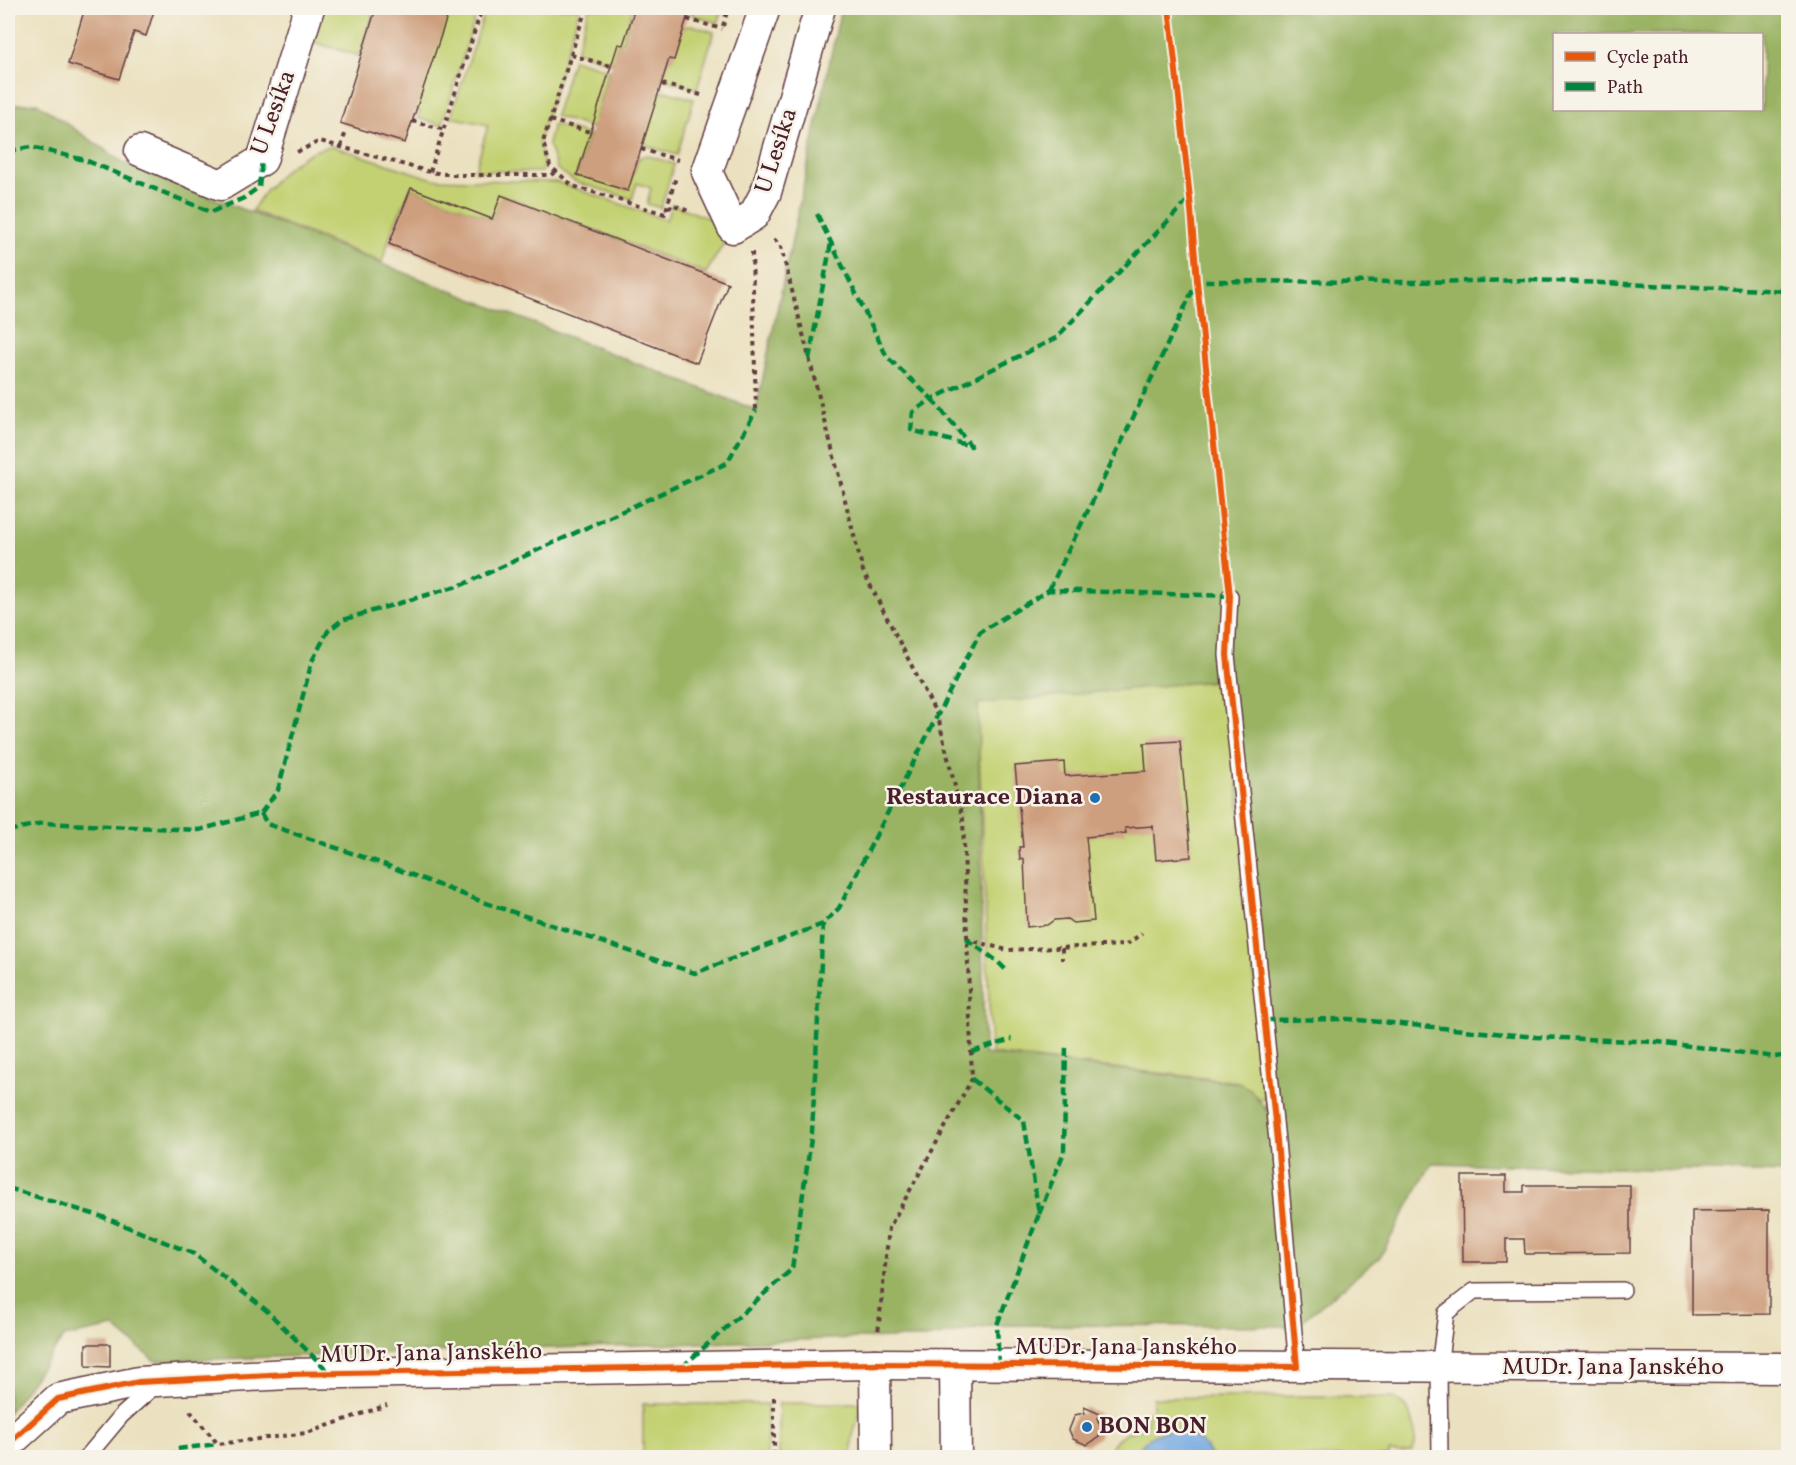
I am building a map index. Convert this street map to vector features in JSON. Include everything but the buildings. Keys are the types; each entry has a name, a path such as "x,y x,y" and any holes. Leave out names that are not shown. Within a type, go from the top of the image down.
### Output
{"street":[{"name":"U Lesíka","path":"140,150 221,185 262,160 309,8"},
{"name":"U Lesíka","path":"765,8 707,172 744,222 766,192 820,8"},
{"name":"MUDr. Jana Janského","path":"8,1444 58,1399 139,1382 299,1374 875,1364 1788,1368"},
{"path":"875,1364 876,1458"},
{"path":"955,1365 956,1458"}],"lane":[{"path":"1230,596 1227,655 1277,1141 1297,1367"},
{"path":"1440,1458 1439,1367 1446,1313 1474,1291 1623,1290"},
{"path":"86,1458 121,1416 160,1381"}],"path":[{"path":"430,172 483,8"},
{"path":"586,8 543,142 550,166 573,186 665,214"},
{"path":"687,20 722,29 729,8"},
{"path":"571,55 610,66"},
{"path":"662,84 702,95 698,106"},
{"path":"550,120 590,132"},
{"path":"412,121 444,130"},
{"path":"341,147 345,134"},
{"path":"262,160 293,154 320,141 430,172 453,175 551,175 555,172"},
{"path":"641,149 681,161"},
{"path":"665,214 678,171"},
{"path":"665,214 672,204 744,222 781,247 863,571 938,717 963,819 972,1079 889,1228 875,1364"},
{"path":"744,222 752,235 756,410"},
{"path":"966,939 1007,950 1126,945 1142,933"},
{"path":"1062,948 1062,960"},
{"path":"774,1386 774,1458"},
{"path":"184,1406 218,1444 307,1433 395,1402"}],"green space":[{"path":"324,8 375,8 360,56 313,42"},
{"path":"450,8 478,8 442,125 418,118 420,111 415,109"},
{"path":"486,8 580,8 539,141 544,166 541,172 475,171 488,125 451,117"},
{"path":"589,8 633,8 622,43 618,44 612,63 576,51"},
{"path":"689,8 723,8 718,23 692,15"},
{"path":"841,8 1788,8 1788,1173 1432,1163 1380,1257 1296,1326 997,1325 926,1338 857,1338 155,1361 114,1327 64,1337 8,1413 8,105 37,103 124,163 756,410","holes":["1228,679 1267,1111 1250,1089 1239,1083 984,1054 978,704"]},
{"path":"691,25 714,32 697,89 666,80 667,77 663,75 669,59 673,59 682,28"},
{"path":"573,59 609,70 592,128 555,116"},
{"path":"664,91 694,99 677,155 648,146 643,141 658,93"},
{"path":"553,124 589,135 577,173 627,190 639,158 646,155 674,164 661,208 647,204 651,188 637,183 632,199 576,182 557,169 548,144"},
{"path":"332,146 433,179 557,182 666,220 672,204 733,228 706,273 502,195 492,219 411,188 392,230 382,262 252,211 276,179 296,161 320,149"},
{"path":"1229,680 1264,1099 1260,1100 1239,1082 991,1054 977,700"},
{"path":"1316,1396 1394,1398 1407,1409 1412,1418 1415,1435 1414,1448 1411,1452 1389,1452 1389,1457 1211,1457 1204,1445 1195,1437 1173,1430 1151,1437 1134,1457 1104,1458 1121,1436 1146,1427 1148,1412 1153,1410 1153,1398"},
{"path":"779,1403 863,1403 852,1438 852,1457 779,1457"},
{"path":"643,1404 767,1404 767,1457 643,1457"}],"water":[{"path":"1170,1430 1183,1432 1200,1441 1211,1457 1134,1457 1148,1439"}],"marked path":[{"path":"8,151 31,147 85,160 211,212 244,198 259,187 262,160"},
{"path":"817,214 887,357 932,399 1056,338 1190,198"},
{"path":"809,359 831,243"},
{"path":"1049,590 1197,281 1532,280 1788,291"},
{"path":"932,399 971,446 911,430 913,412 932,399"},
{"path":"8,831 42,823 199,830 261,813 278,790 312,661 328,631 342,620 464,584 727,463 756,410"},
{"path":"261,813 267,824 386,865 483,902 695,973 823,924 839,908 980,632 1049,590 1230,596 1229,592"},
{"path":"682,1367 792,1269 812,1132 823,924"},
{"path":"966,939 997,961 1008,972"},
{"path":"1264,1020 1349,1019 1536,1037 1658,1042 1775,1057 1788,1055"},
{"path":"972,1052 1012,1039"},
{"path":"1039,1214 1064,1152 1066,1044"},
{"path":"972,1079 1024,1121 1039,1214 997,1325 999,1366"},
{"path":"8,1188 103,1217 194,1254 266,1310 330,1373"},
{"path":"168,1458 177,1449 218,1444"}],"cycle path":[{"path":"8,1444 58,1399 139,1382 288,1374 875,1364 1297,1367 1277,1141 1227,655 1230,596 1169,8"}],"place":[{"name":"Restaurace Diana","path":"1095,798"},
{"name":"BON BON","path":"1087,1427"}]}
